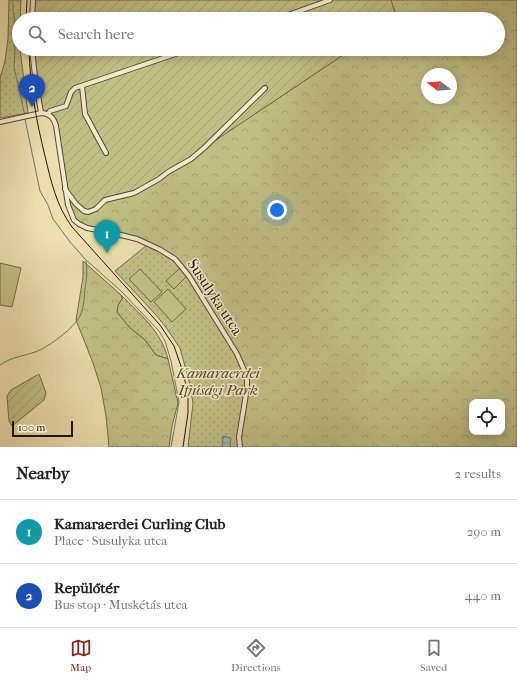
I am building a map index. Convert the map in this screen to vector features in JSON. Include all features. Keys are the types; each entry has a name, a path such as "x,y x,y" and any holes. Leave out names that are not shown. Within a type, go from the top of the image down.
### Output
{"street":[{"path":"32,12 33,0"},
{"path":"297,12 330,0"},
{"path":"33,56 41,113"},
{"path":"0,122 41,113 48,114 50,111 66,106 71,92 75,88 170,56"},
{"path":"82,86 85,114 106,153"},
{"path":"65,189 76,204 84,211 88,212 96,209 105,200 134,193 191,159 265,88"},
{"name":"Susulyka utca","path":"48,114 53,119 56,126 69,211 74,220 87,228 119,234 149,244 169,254 189,276 237,354 247,380 239,437 240,447"}],"green space":[{"path":"9,0 21,0 20,12 12,12 12,56 21,56 28,113 0,118 0,78 5,61 8,39"},
{"path":"33,0 391,0 395,12 32,12"},
{"path":"391,0 517,0 517,447 239,447 246,387 244,373 236,355 187,274 168,256 147,245 99,231 78,222 69,209 67,191 101,203 204,148 342,56 505,56 505,12 395,12"},
{"path":"33,56 342,56 134,193 105,200 96,209 84,211 67,191 53,119 41,113"},
{"name":"Kamaraerdei Ifjúsági Park","path":"147,245 168,255 187,274 242,367 246,381 239,447 188,447 193,403 180,348 156,315 115,271"},
{"path":"83,261 121,295 122,299 118,305 117,312 130,328 145,340 156,355 168,359 178,403 172,426 169,447 109,447 101,388 76,320 83,277"},
{"path":"0,263 21,268 12,307 0,305"},
{"path":"180,268 187,276 174,289 166,281"},
{"path":"140,269 162,292 151,302 129,279"},
{"path":"168,289 186,309 172,322 154,302"},
{"path":"121,295 143,317 161,340 168,359 156,355 145,340 130,328 117,312 118,305 122,299"},
{"path":"39,374 46,393 44,400 12,426 9,421 7,396 11,390"}],"water":[{"path":"223,436 231,438 230,447 222,447"}],"waterway":[{"path":"13,0 13,12"},
{"path":"15,56 14,67 25,116"},
{"path":"25,119 40,191 48,205 53,219 86,260 121,291 159,331 165,341 171,361 179,402 171,447"},
{"path":"0,365 9,360 40,350 56,340 73,326 80,316 84,303 87,272 86,261"}],"tram line":[{"path":"26,12 27,0"},
{"path":"30,56 34,102 47,165 52,184 66,219 160,325 174,346 183,372 188,394 188,413 183,447"}],"place":[{"name":"Repülőtér","path":"32,107"},
{"name":"Kamaraerdei Curling Club","path":"107,253"}]}
